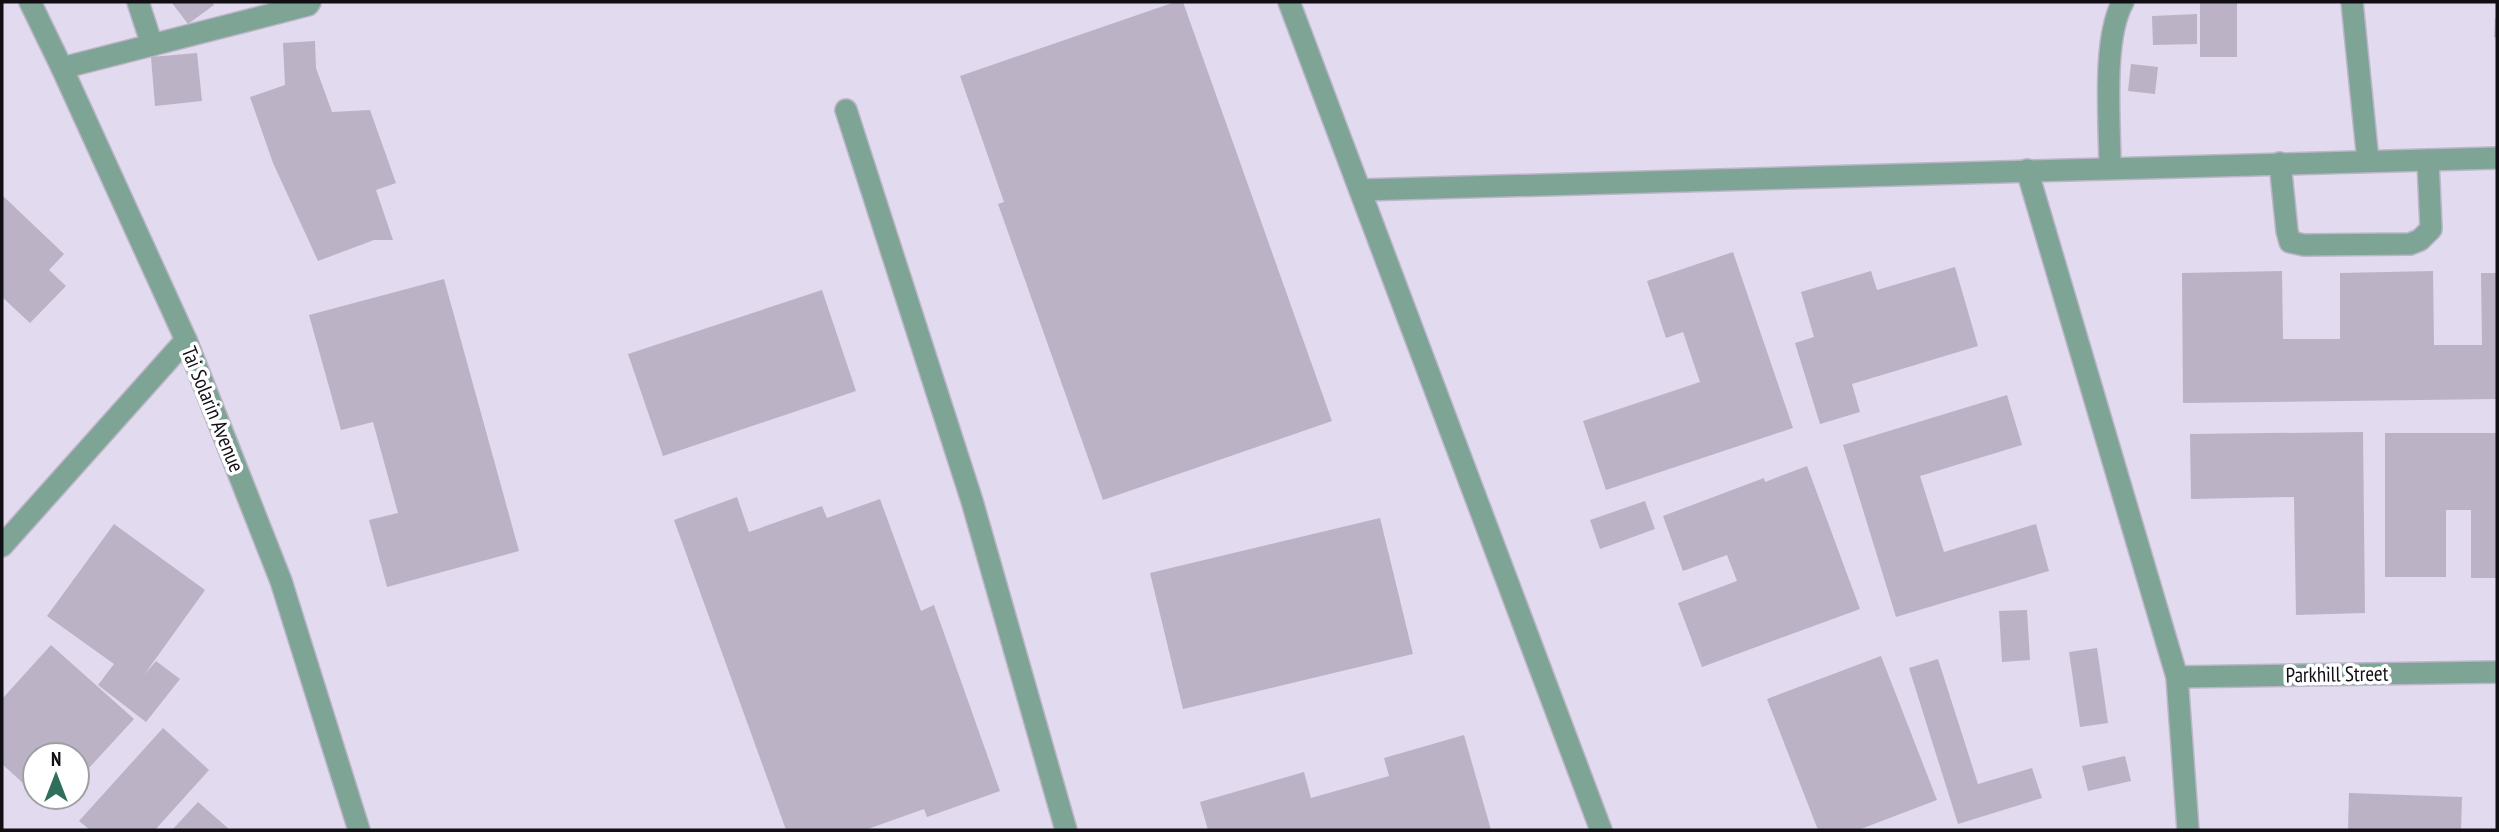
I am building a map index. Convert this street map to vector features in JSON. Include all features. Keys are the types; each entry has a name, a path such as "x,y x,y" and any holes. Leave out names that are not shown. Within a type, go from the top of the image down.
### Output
{"street":[{"name":"Tai Solarin Avenue","path":"30,2 186,340 281,581 359,830"},
{"path":"138,2 152,45"},
{"path":"62,68 308,5 310,2"},
{"path":"1289,2 1601,830"},
{"path":"2110,168 2110,43 2116,15 2123,2"},
{"path":"2352,2 2368,161"},
{"path":"846,110 972,501 1066,830"},
{"path":"1360,190 2497,158"},
{"path":"2280,163 2290,242 2304,245 2410,244 2420,240 2431,229 2428,160"},
{"path":"2027,170 2176,677 2188,830"},
{"path":"2,546 186,340"},
{"name":"Parkhill Street","path":"2176,677 2497,672"}],"building":[{"path":"212,2 214,5 188,24 172,3"},
{"path":"1175,2 1183,2 1332,421 1103,500 998,204 1004,202 960,76"},
{"path":"2200,2 2237,2 2237,57 2200,57"},
{"path":"2197,14 2197,44 2153,45 2152,16"},
{"path":"2497,18 2497,38 2494,37"},
{"path":"315,41 316,68 332,112 370,110 396,183 376,190 393,240 374,240 318,261 273,163 250,97 285,85 283,43"},
{"path":"197,53 202,101 155,106 151,57"},
{"path":"2131,64 2158,67 2155,94 2128,91"},
{"path":"2,195 64,254 49,270 66,286 30,323 2,297"},
{"path":"1733,252 1793,428 1606,490 1583,421 1700,382 1683,332 1666,338 1647,281"},
{"path":"1955,267 1978,346 1852,384 1860,412 1820,424 1795,343 1814,337 1801,292 1871,271 1877,290"},
{"path":"2282,271 2283,339 2340,339 2340,273 2433,271 2434,345 2482,345 2481,273 2497,273 2497,399 2183,403 2182,273"},
{"path":"444,279 519,551 387,587 369,520 398,513 373,422 341,430 309,315"},
{"path":"822,290 856,391 663,456 628,354"},
{"path":"2007,395 2022,445 1920,476 1944,552 2036,524 2049,571 1896,617 1843,445"},
{"path":"2363,432 2365,613 2296,615 2294,497 2191,499 2190,434"},
{"path":"2385,433 2497,433 2497,578 2471,578 2471,510 2446,510 2446,577 2385,577"},
{"path":"1807,466 1860,609 1702,667 1678,603 1737,581 1727,555 1683,571 1663,516 1764,478 1765,482"},
{"path":"737,497 749,532 822,506 827,518 880,499 921,611 934,605 1000,791 927,817 924,809 865,830 786,830 674,520"},
{"path":"1645,501 1655,529 1600,549 1590,520"},
{"path":"1380,518 1413,654 1183,709 1150,573"},
{"path":"114,524 205,590 144,675 156,661 180,679 146,722 98,685 114,664 47,616"},
{"path":"2027,610 2030,660 2002,662 1999,611"},
{"path":"51,645 134,719 91,766 91,741 21,741 21,781 2,764 2,699"},
{"path":"2097,648 2108,723 2080,727 2069,652"},
{"path":"1881,656 1937,800 1858,830 1818,830 1767,699"},
{"path":"1938,659 1978,784 2032,768 2042,798 1958,824 1909,668"},
{"path":"163,728 209,770 155,830 90,830 79,821 91,811 91,808"},
{"path":"1464,735 1491,830 1208,830 1200,802 1304,772 1311,798 1389,776 1384,758"},
{"path":"2125,756 2131,781 2088,791 2082,766"},
{"path":"2349,793 2462,797 2461,830 2348,830"},
{"path":"198,802 230,830 172,830"}]}
